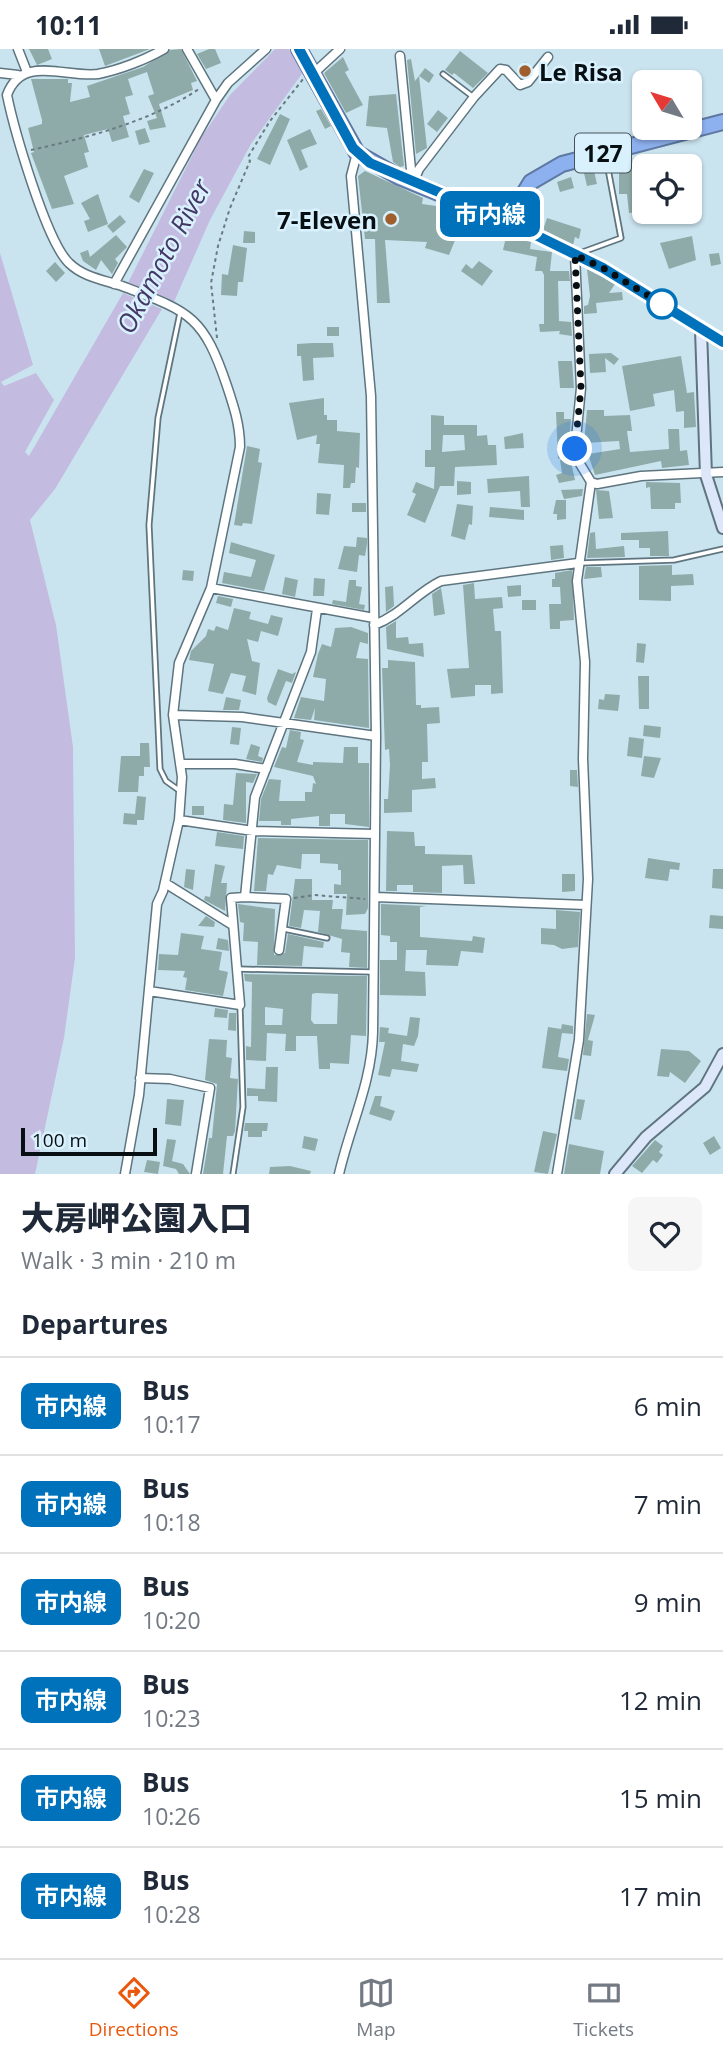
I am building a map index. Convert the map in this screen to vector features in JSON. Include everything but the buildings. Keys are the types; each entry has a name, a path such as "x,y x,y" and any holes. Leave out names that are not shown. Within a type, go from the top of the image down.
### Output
{"highway":[{"path":"299,49 357,153 383,171 507,221"},
{"name":"127","path":"507,221 523,191 539,176 562,164 723,122"}],"street":[{"path":"18,49 23,74"},
{"path":"0,73 97,74 134,63 164,49"},
{"path":"187,49 216,100"},
{"path":"118,285 216,100 228,83 266,49"},
{"path":"313,72 340,49"},
{"path":"400,56 413,183"},
{"path":"413,183 419,169 474,97 500,69 506,70 520,85 528,82 548,57"},
{"path":"23,74 12,81 7,95 48,224 66,261 85,274 179,310 199,325 214,347 240,425 240,447 211,588 179,663 173,715 181,792 165,883 157,904 140,1078 125,1174"},
{"path":"339,1174 373,1062 376,736 371,396 351,176 357,153"},
{"path":"507,221 642,291 723,342"},
{"path":"557,1174 579,1040 588,879 583,759 585,662 579,617 579,563 591,482 577,459 575,449 581,388 575,255"},
{"path":"701,330 706,475 723,528"},
{"path":"591,482 597,484 641,476 706,475 723,472"},
{"path":"211,588 374,622 392,618 424,589 441,581 579,563"},
{"path":"245,897 255,797 286,723 311,652 317,609"},
{"path":"173,715 242,717 376,736"},
{"path":"180,764 235,764 266,769"},
{"path":"178,820 253,831 375,834"},
{"path":"165,883 232,924"},
{"path":"149,991 240,1005 231,898 286,899 279,950"},
{"path":"375,898 586,905"},
{"path":"615,1174 646,1137 705,1087 723,1054"},
{"path":"140,1078 170,1079 210,1088 196,1174"}],"lane":[{"path":"443,74 474,97"},
{"path":"575,255 621,238 605,152"},
{"path":"179,310 158,418 149,525 160,769 166,781 181,792"},
{"path":"579,563 674,560 723,549"},
{"path":"282,929 327,938"},
{"path":"238,969 373,972"},
{"path":"233,1174 243,1107 240,1005"}],"path":[{"path":"214,347 218,339 211,283 218,246 230,208 250,162 248,157 289,94 301,80 313,72"},
{"path":"23,152 116,128 172,106 206,84"},
{"path":"286,899 314,895 375,898"}],"water":[{"name":"Okamoto River","path":"275,49 289,49 304,71 251,144 210,220 174,302 128,283 201,138 230,95"},
{"path":"0,253 33,365 1,382 4,386 36,373 54,400 25,452 29,456 123,293 162,309 55,489 30,520 56,625 73,747 75,958 64,1038 35,1174 0,1174"}],"bus line":[{"name":"市内線","path":"299,49 353,148 370,163 383,171 507,221 603,268 723,342"}],"place":[{"name":"Le Risa","path":"525,71"},
{"name":"7-Eleven","path":"391,219"}],"route":[{"path":"575,449 581,388 575,255 603,268 662,304"}]}
